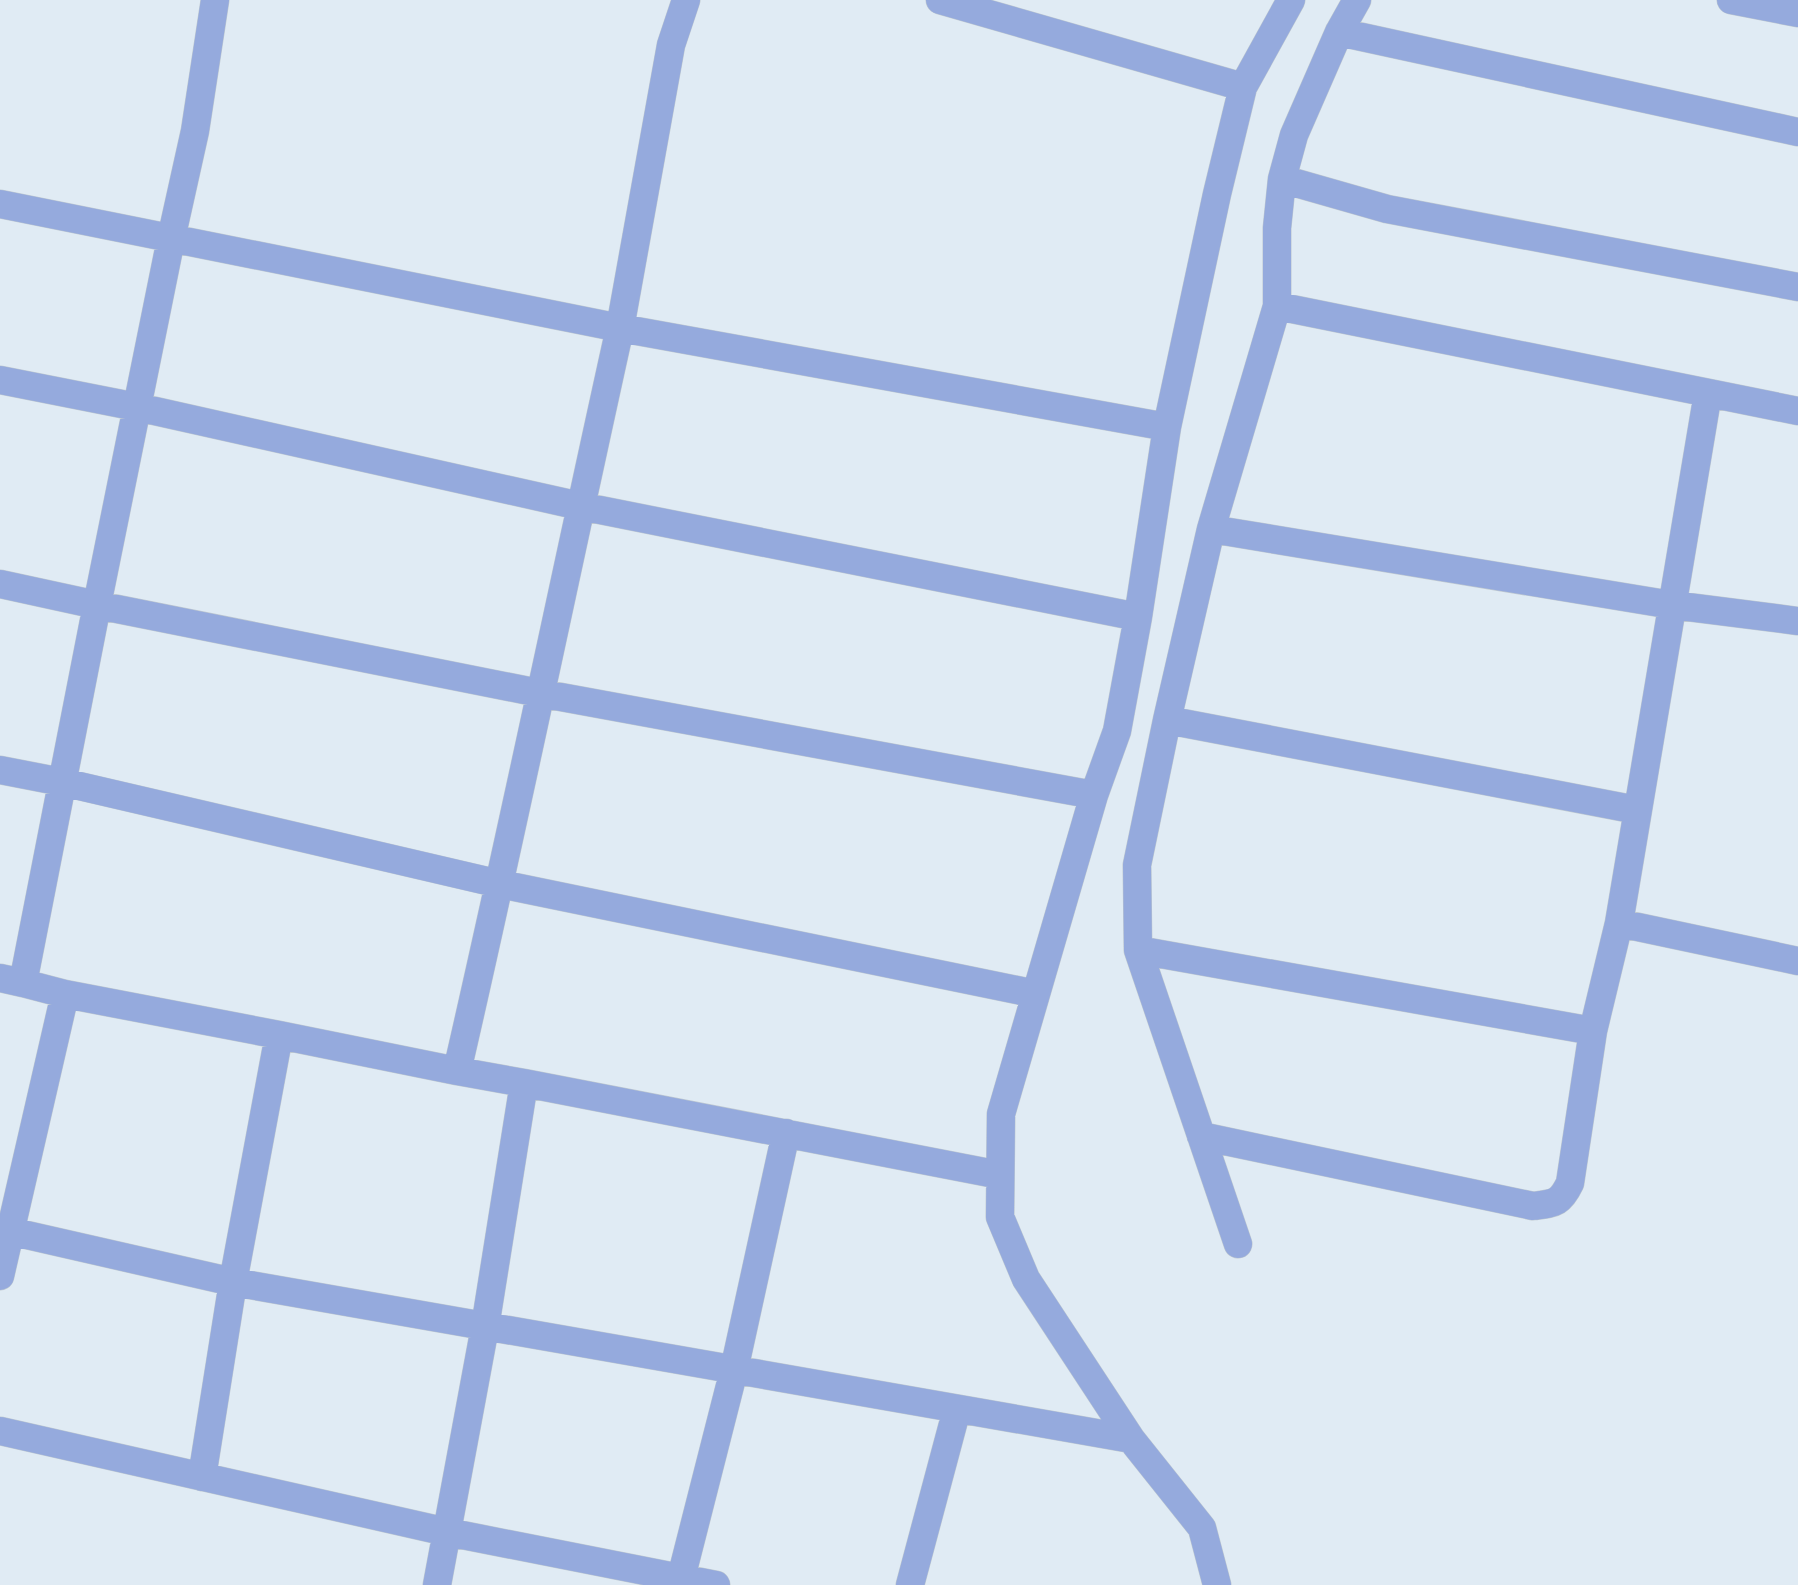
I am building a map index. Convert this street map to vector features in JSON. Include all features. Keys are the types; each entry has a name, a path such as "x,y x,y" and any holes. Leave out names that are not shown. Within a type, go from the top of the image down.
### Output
{"street":[{"path":"215,0 195,131 171,239 62,782 11,981 65,994 457,1071 1000,1175"},
{"path":"457,1071 500,884 539,693 620,328 671,45 686,0"},
{"path":"940,0 1242,87"},
{"path":"1217,1585 1202,1528 1131,1439 1026,1279 1000,1217 1001,1114 1094,795 1117,731 1138,617 1167,427 1242,87 1291,0"},
{"path":"1238,1244 1138,950 1137,865 1167,720 1211,529 1277,306 1277,228 1282,179 1294,135 1339,32 1357,0"},
{"path":"1731,0 1798,13"},
{"path":"1339,32 1798,132"},
{"path":"1282,179 1387,210 1798,287"},
{"path":"0,204 620,328 1167,427"},
{"path":"1277,306 1798,411"},
{"path":"0,380 137,407 580,506 1138,617"},
{"path":"1201,1136 1533,1206 1553,1203 1564,1196 1570,1183 1592,1031 1618,923 1708,393"},
{"path":"1211,529 1672,605 1798,621"},
{"path":"0,584 539,693 1094,795"},
{"path":"1167,720 1637,810"},
{"path":"0,770 62,782 500,884 1036,994"},
{"path":"1618,923 1798,960"},
{"path":"1138,950 1592,1031"},
{"path":"0,1276 5,1230 65,994"},
{"path":"202,1476 233,1282 279,1035"},
{"path":"437,1585 485,1326 524,1083"},
{"path":"682,1578 734,1370 786,1133"},
{"path":"5,1230 233,1282 1131,1439"},
{"path":"910,1585 957,1408"},
{"path":"0,1431 447,1532 716,1585"}]}
